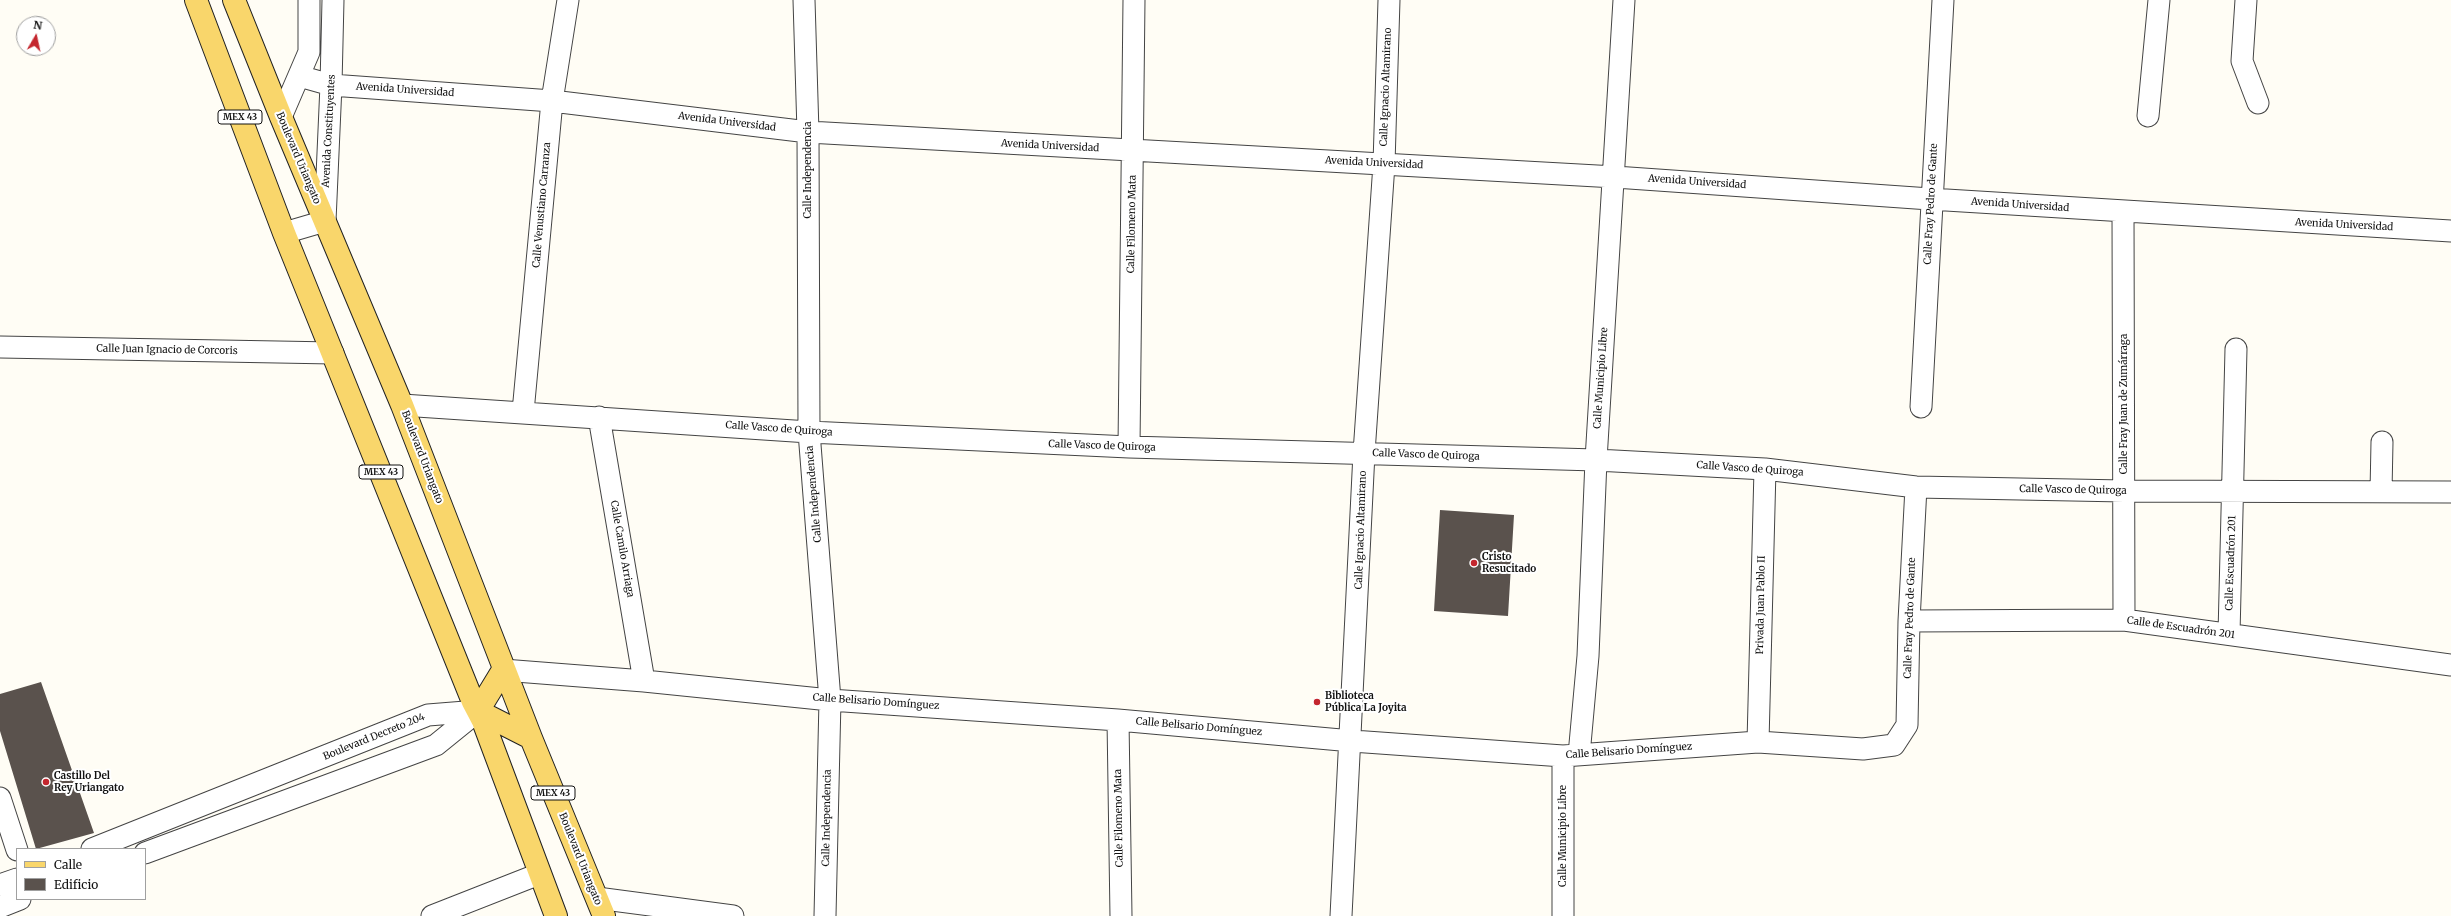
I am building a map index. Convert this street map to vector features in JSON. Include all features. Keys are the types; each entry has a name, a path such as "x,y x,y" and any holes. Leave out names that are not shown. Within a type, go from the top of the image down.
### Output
{"main road":[{"name":"MEX 43","path":"196,0 284,233 478,711 556,916"},
{"name":"Boulevard Uriangato","path":"234,0 281,117 402,405 503,670 600,907"},
{"path":"503,670 478,711 531,738"}],"street":[{"path":"281,117 309,52 309,0"},
{"name":"Avenida Constituyentes","path":"325,221 333,0"},
{"name":"Calle Venustiano Carranza","path":"523,412 552,101 568,0"},
{"name":"Calle Independencia","path":"804,0 808,132 809,432 830,700 825,916"},
{"name":"Calle Filomeno Mata","path":"1129,447 1134,150 1134,0"},
{"name":"Calle Ignacio Altamirano","path":"1341,916 1352,741 1364,453 1384,164 1389,0"},
{"name":"Calle Municipio Libre","path":"1563,916 1571,756 1588,656 1596,460 1615,176 1624,0"},
{"name":"Calle Fray Pedro de Gante","path":"1921,407 1930,200 1943,0"},
{"path":"2148,116 2159,0"},
{"path":"2246,0 2242,61 2258,103"},
{"name":"Avenida Universidad","path":"299,76 331,85 552,101 808,132 1615,176 1930,200 2451,231"},
{"name":"Calle Fray Juan de Zumárraga","path":"2123,212 2124,620"},
{"path":"284,233 325,221"},
{"name":"Calle Juan Ignacio de Corcoris","path":"0,347 333,353"},
{"name":"Calle Escuadrón 201","path":"2229,634 2236,349"},
{"name":"Calle Vasco de Quiroga","path":"402,405 809,432 1129,447 1596,460 1765,469 1916,487 2124,491 2451,492"},
{"name":"Calle Camilo Arriaga","path":"599,417 644,681"},
{"path":"2381,492 2382,442"},
{"name":"Privada Juan Pablo II","path":"1758,742 1765,469"},
{"name":"Calle Fray Pedro de Gante","path":"1894,745 1907,725 1909,621 1916,487"},
{"name":"Calle de Escuadrón 201","path":"1909,621 2124,620 2451,665"},
{"name":"Calle Belisario Domínguez","path":"503,670 644,681 830,700 1118,720 1352,741 1571,756 1758,742 1864,749 1894,745"},
{"path":"146,853 436,745 478,711"},
{"name":"Boulevard Decreto 204","path":"95,848 428,715 478,711"},
{"name":"Calle Filomeno Mata","path":"1118,720 1121,916"},
{"path":"0,798 16,848"},
{"path":"432,916 540,874"},
{"path":"0,885 16,879"},
{"path":"0,907 18,900"},
{"path":"600,907 733,916"}],"building":[{"name":"Cristo Resucitado","path":"1440,510 1514,515 1508,616 1434,611"},
{"name":"Castillo Del Rey Uriangato","path":"41,682 94,833 36,848 0,731 0,694"}],"place":[{"name":"Cristo Resucitado","path":"1474,563"},
{"name":"Biblioteca Pública La Joyita","path":"1317,702"},
{"name":"Castillo Del Rey Uriangato","path":"46,782"}]}
